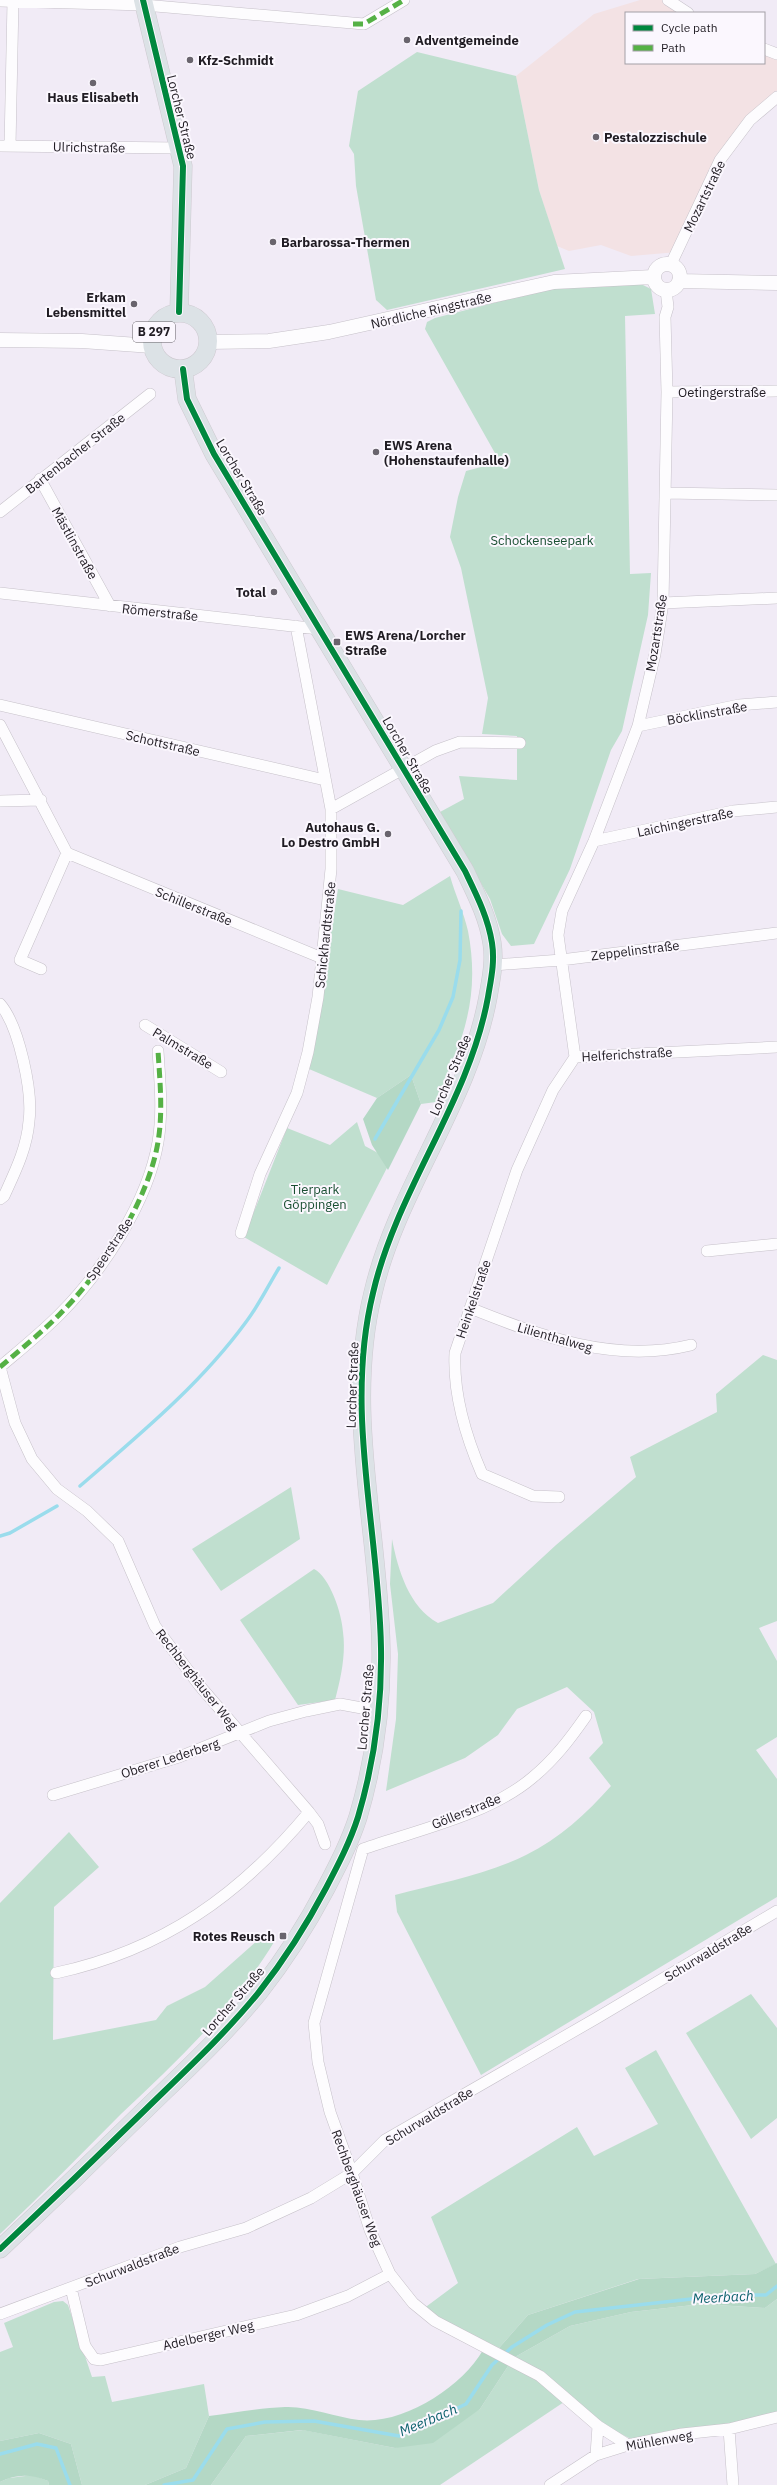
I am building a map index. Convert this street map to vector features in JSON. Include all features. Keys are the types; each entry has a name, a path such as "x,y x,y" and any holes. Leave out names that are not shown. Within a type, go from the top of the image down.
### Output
{"main road":[{"name":"Lorcher Straße","path":"143,2 183,166 179,312"},
{"name":"B 297","path":"183,369 174,369 163,363 155,354 152,346 152,336 161,320 179,312 192,315 203,324 209,342"},
{"path":"183,369 198,363 204,357 209,342"},
{"name":"Lorcher Straße","path":"0,2249 192,2063 258,1994 292,1947 337,1866 358,1817 374,1747 378,1711 380,1620 363,1455 361,1393 365,1331 373,1291 395,1224 472,1058 484,1018 494,965 492,942 484,913 465,871 196,422 187,399 183,369"}],"street":[{"path":"0,1 143,2 364,24 404,0"},
{"path":"668,0 686,12"},
{"path":"5,146 13,1"},
{"path":"765,49 777,54"},
{"name":"Mozartstraße","path":"671,264 720,160 750,120 777,97"},
{"name":"Ulrichstraße","path":"5,146 178,148"},
{"path":"671,264 679,273 679,281 674,288 666,290 656,284 653,277 659,266 671,264"},
{"name":"Nördliche Ringstraße","path":"209,342 270,341 329,332 554,282 653,277"},
{"path":"679,281 777,283"},
{"name":"Mozartstraße","path":"561,960 558,935 562,911 594,841 638,726 655,654 663,603 667,392 665,317 668,307 666,290"},
{"path":"0,340 82,341 152,346"},
{"name":"Oetingerstraße","path":"667,392 777,391"},
{"name":"Bartenbacher Straße","path":"0,512 40,479 150,394"},
{"name":"Mästlinstraße","path":"40,479 110,606"},
{"path":"666,493 777,495"},
{"name":"Römerstraße","path":"0,593 319,629"},
{"path":"663,603 777,598"},
{"name":"Schickhardtstraße","path":"242,1233 260,1174 297,1093 318,997 331,869 331,809 296,626"},
{"name":"Böcklinstraße","path":"638,726 739,705 777,702"},
{"name":"Schottstraße","path":"0,705 325,780"},
{"path":"0,725 41,800 67,853 20,960 41,969"},
{"path":"331,809 435,751 460,742 520,743"},
{"path":"0,801 41,800"},
{"name":"Laichingerstraße","path":"594,841 732,811 777,807"},
{"name":"Schillerstraße","path":"67,853 322,958"},
{"name":"Zeppelinstraße","path":"494,965 561,960 777,933"},
{"name":"Helferichstraße","path":"561,960 575,1057 777,1048"},
{"path":"0,1004 5,1010 19,1043 26,1075 30,1120 21,1157 4,1196 0,1199"},
{"name":"Palmstraße","path":"144,1025 221,1072"},
{"name":"Speerstraße","path":"0,1367 60,1314 93,1275 129,1221 149,1176 158,1144 161,1111 158,1051"},
{"name":"Heinkelstraße","path":"559,1497 533,1496 482,1474 471,1447 454,1377 455,1353 517,1170 553,1090 575,1057"},
{"path":"707,1251 777,1244"},
{"name":"Lilienthalweg","path":"470,1308 535,1334 593,1348 652,1352 691,1346"},
{"name":"Rechberghäuser Weg","path":"0,1367 15,1423 32,1459 57,1489 87,1511 118,1540 155,1626 199,1685 240,1734 310,1812 318,1824 325,1844"},
{"name":"Oberer Lederberg","path":"53,1795 176,1758 240,1734 269,1721 340,1704 378,1711"},
{"name":"Göllerstraße","path":"363,1849 474,1811 511,1793 548,1764 566,1746 586,1716"},
{"path":"56,1973 115,1958 199,1915 246,1879 310,1812"},
{"name":"Rechberghäuser Weg","path":"363,1849 314,2023 318,2062 330,2112 352,2173 370,2230 390,2274 413,2303 435,2321 495,2350 540,2376 598,2426 628,2444"},
{"name":"Schurwaldstraße","path":"0,2314 180,2247 246,2228 311,2198 352,2173 385,2140 595,2019 777,1911"},
{"name":"Adelberger Weg","path":"71,2288 85,2346 94,2359 101,2360 296,2315 348,2296 390,2274"},
{"name":"Mühlenweg","path":"550,2485 596,2455 628,2444 682,2434 729,2429 777,2417"},
{"path":"596,2455 598,2426"},
{"path":"729,2429 733,2485"}],"shaded area":[{"path":"640,0 668,0 686,12 625,12 625,64 765,64 765,49 777,54 777,97 720,160 678,252 631,256 601,245 569,251 557,246 539,190 516,76 594,14"}],"green space":[{"path":"417,52 516,76 539,190 565,269 387,310 376,300 356,186 354,154 349,146 358,91"},
{"name":"Schockenseepark","path":"617,283 643,285 651,289 655,314 625,316 630,574 651,573 648,615 622,731 611,750 570,869 534,944 511,946 502,934 490,899 440,812 464,799 459,776 517,780 517,736 482,734 488,698 461,568 450,537 458,497 466,471 500,462 425,329 427,322 435,318 552,288"},
{"path":"450,876 468,931 472,978 467,1020 454,1060 436,1102 421,1104 411,1075 377,1098 309,1069 338,889 403,905"},
{"path":"411,1075 421,1104 388,1170 372,1145 363,1119 377,1098"},
{"name":"Tierpark Göppingen","path":"357,1122 365,1146 391,1160 327,1285 244,1237 287,1128 330,1145"},
{"path":"763,1355 777,1360 777,1621 759,1628 777,1661 777,1737 756,1750 777,1779 777,1897 481,2075 397,1912 395,1895 462,1878 494,1868 538,1849 572,1825 611,1786 589,1758 603,1743 594,1712 567,1687 517,1709 498,1735 465,1758 386,1791 396,1719 398,1654 390,1584 392,1539 406,1587 412,1598 428,1616 438,1623 493,1603 556,1545 636,1477 630,1457 717,1412 716,1394"},
{"path":"291,1487 300,1539 221,1591 192,1549"},
{"path":"314,1569 320,1573 325,1580 338,1606 344,1640 342,1666 335,1700 298,1705 240,1620"},
{"path":"69,1832 99,1867 54,1907 53,2040 156,2020 167,2006 205,1987 258,1940 274,1942 241,1989 204,2033 0,2234 0,1903"},
{"path":"751,1994 777,2028 777,2118 751,2139 686,2033"},
{"path":"656,2050 776,2264 755,2274 638,2279 528,2315 499,2348 459,2330 423,2309 458,2283 431,2217 577,2127 594,2156 658,2124 625,2068"},
{"path":"777,2263 777,2299 765,2308 702,2304 631,2312 570,2326 515,2357 499,2348 528,2315 639,2279 755,2274"},
{"path":"777,2299 777,2414 766,2417 637,2439 629,2438 613,2430 515,2357 570,2326 631,2312 702,2304 765,2308"},
{"path":"63,2301 68,2305 92,2377 105,2376 112,2402 204,2384 209,2416 186,2468 145,2485 82,2485 71,2444 39,2433 0,2441 0,2352 13,2347 4,2323 54,2302"},
{"path":"483,2350 510,2363 480,2409 433,2443 395,2448 302,2430 246,2436 211,2485 145,2485 186,2468 209,2416 257,2409 294,2407 359,2420 376,2420 394,2416 412,2410 430,2401 446,2390 461,2377"},
{"path":"510,2363 541,2380 564,2402 440,2485 211,2485 246,2436 303,2430 395,2448 480,2409"},
{"path":"39,2433 71,2444 82,2485 49,2485 48,2481 30,2476 12,2477 0,2482 0,2441"},
{"path":"33,2475 48,2481 49,2485 0,2485 0,2482 9,2478"}],"waterway":[{"path":"375,1139 439,1030 453,997 460,960 461,911"},
{"path":"80,1486 168,1408 209,1367 251,1316 279,1268"},
{"path":"0,1536 10,1533 57,1506"},
{"name":"Meerbach","path":"164,2485 193,2480 227,2429 265,2422 314,2421 399,2436 466,2404 492,2365 512,2347 547,2325 575,2312 727,2295 766,2295 777,2286"},
{"name":"Meerbach","path":"0,2454 37,2444 56,2448 70,2485"}],"marked path":[{"path":"353,24 364,24 404,0"},
{"path":"0,1367 45,1328 75,1298 107,1257 134,1212 153,1165 160,1131 161,1108 158,1051"}],"cycle path":[{"path":"143,0 183,166 179,312"},
{"path":"0,2249 189,2067 246,2008 287,1954 319,1901 344,1853 358,1817 373,1755 381,1669 379,1603 365,1470 362,1426 362,1382 365,1337 373,1293 384,1255 398,1218 450,1109 479,1036 488,997 492,970 493,950 488,924 465,871 214,454 187,399 183,369"}],"place":[{"name":"Adventgemeinde","path":"407,40"},
{"name":"Kfz-Schmidt","path":"190,60"},
{"name":"Haus Elisabeth","path":"93,83"},
{"name":"Pestalozzischule","path":"596,137"},
{"name":"Barbarossa-Thermen","path":"273,242"},
{"name":"Erkam Lebensmittel","path":"134,304"},
{"name":"EWS Arena (Hohenstaufenhalle)","path":"376,452"},
{"name":"Total","path":"274,592"},
{"name":"EWS Arena/Lorcher Straße","path":"337,642"},
{"name":"Autohaus G. Lo Destro GmbH","path":"388,834"},
{"name":"Rotes Reusch","path":"283,1936"}]}
